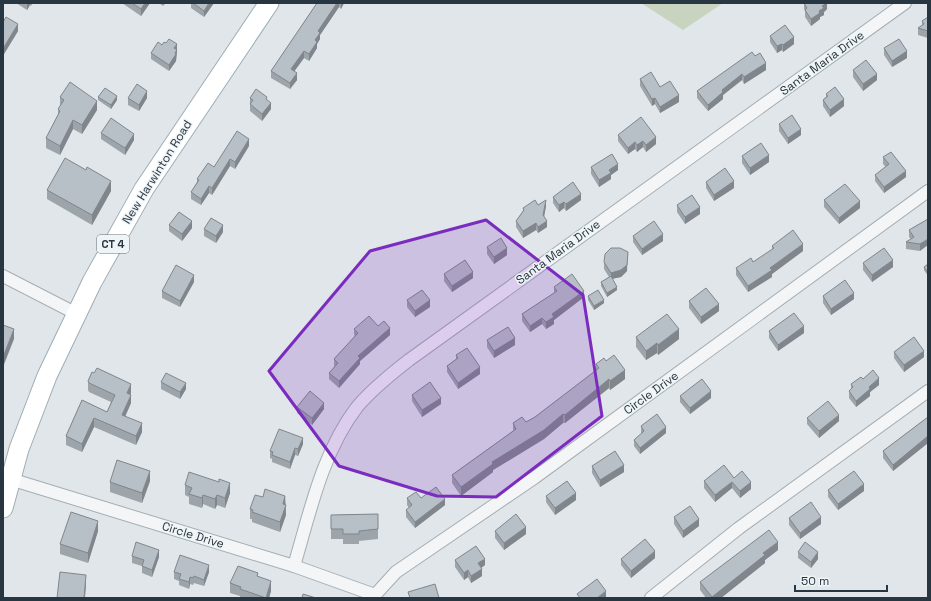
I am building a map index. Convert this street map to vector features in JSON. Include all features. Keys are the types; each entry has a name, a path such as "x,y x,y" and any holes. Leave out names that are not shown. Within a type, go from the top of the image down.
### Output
{"main road":[{"name":"New Harwinton Road","path":"3,508 19,449 47,376 92,282 144,189 269,3"}],"street":[{"name":"Santa Maria Drive","path":"294,566 322,471 338,437 357,408 376,386 416,355 905,3"},
{"name":"Circle Drive","path":"10,479 294,566 375,596 396,572 534,478 928,191"},
{"path":"3,276 77,314"},
{"path":"651,598 739,528 928,391"}],"highlighted area":[{"path":"486,220 583,295 602,416 496,497 437,496 339,466 269,371 370,251"}],"green space":[{"path":"641,3 723,3 683,30"}],"building":[{"path":"132,3 145,3 141,9"},
{"path":"193,3 209,3 204,11"},
{"path":"317,3 337,3 318,31 320,33 315,40 317,42 309,54 304,51 291,69 297,73 290,83 271,71"},
{"path":"804,3 827,3 822,6 824,8 819,11 820,13 811,19 805,10 807,8"},
{"path":"6,17 18,24 4,47 3,22"},
{"path":"928,17 928,31 918,28 924,24 922,21"},
{"path":"785,25 794,37 783,45 777,46 770,36"},
{"path":"169,39 177,44 174,48 177,50 169,65 151,53 158,42 162,45"},
{"path":"899,39 907,51 892,61 884,48"},
{"path":"752,52 755,56 760,53 766,63 744,77 742,74 722,90 723,92 708,105 697,91"},
{"path":"866,60 877,74 863,84 853,70"},
{"path":"651,72 660,87 670,81 679,95 660,107 655,98 652,99 640,79"},
{"path":"70,82 97,101 82,125 73,120 60,146 46,138 60,111 58,109 64,100 60,97"},
{"path":"137,84 147,91 139,105 128,98"},
{"path":"835,87 844,99 830,110 823,100 828,96 826,94"},
{"path":"105,88 117,96 111,105 98,97"},
{"path":"256,89 267,97 266,99 271,103 262,114 250,104 253,100 250,98"},
{"path":"792,115 801,129 788,138 779,124"},
{"path":"641,117 656,137 646,145 643,141 637,145 635,142 628,148 618,135"},
{"path":"111,118 134,134 125,148 101,133"},
{"path":"237,131 249,139 235,162 230,159 212,188 209,186 201,199 191,192 199,180 197,179 208,163 214,167"},
{"path":"761,143 769,155 750,168 742,156"},
{"path":"891,152 906,171 884,187 875,175 889,164 883,157"},
{"path":"612,154 618,164 609,170 611,173 599,180 591,167"},
{"path":"65,158 86,170 87,167 111,181 92,215 47,190"},
{"path":"725,168 734,181 714,195 706,182"},
{"path":"573,182 581,194 566,204 564,202 559,205 553,197"},
{"path":"845,184 860,201 839,218 824,200"},
{"path":"692,195 700,207 685,217 677,205"},
{"path":"535,200 538,205 546,200 543,215 547,221 538,227 536,223 523,231 516,221 524,210 523,208"},
{"path":"179,212 192,221 182,234 169,225"},
{"path":"211,218 223,225 216,236 204,229"},
{"path":"928,219 928,239 920,244 906,242 914,237 909,230"},
{"path":"654,221 663,234 642,249 633,236"},
{"path":"793,230 803,244 770,268 772,270 748,286 736,268 751,258 753,262 774,248 772,246"},
{"path":"501,238 507,248 494,257 487,247"},
{"path":"611,248 620,248 628,252 627,265 621,270 611,273 604,262 605,254"},
{"path":"884,248 893,260 872,275 863,263"},
{"path":"465,260 473,272 452,286 444,274"},
{"path":"928,264 928,273 924,267"},
{"path":"176,265 194,275 180,301 162,291"},
{"path":"572,274 584,291 552,314 554,317 546,322 542,318 530,326 522,314 557,291 554,287"},
{"path":"611,276 617,287 607,293 601,282"},
{"path":"845,280 854,293 831,309 823,296"},
{"path":"706,288 719,304 701,317 689,301"},
{"path":"422,290 430,300 415,311 407,300"},
{"path":"598,290 604,300 594,306 588,296"},
{"path":"794,313 804,326 778,345 769,331"},
{"path":"667,314 679,329 658,345 657,343 646,351 636,337"},
{"path":"369,316 378,326 384,321 390,328 358,356 360,358 339,381 329,373 338,363 334,359 358,333 354,329"},
{"path":"3,325 14,329 3,357"},
{"path":"508,327 515,338 494,351 487,340"},
{"path":"914,337 924,351 904,365 894,352"},
{"path":"467,348 480,367 458,383 447,366 458,358 456,355"},
{"path":"614,355 625,370 610,381 609,379 544,430 492,462 493,464 461,487 452,475 516,429 513,423 522,417 526,422 535,417 599,368 596,364 604,358 606,361"},
{"path":"97,368 131,384 127,393 131,395 122,415 142,423 136,436 94,418 82,444 66,436 82,400 107,412 115,395 89,383 88,381 92,372 94,373"},
{"path":"873,370 879,378 869,387 870,389 856,401 849,391 853,387 851,384 861,377 863,379"},
{"path":"166,373 186,383 180,392 161,382"},
{"path":"702,379 711,391 690,408 680,396"},
{"path":"430,382 441,398 422,410 412,395"},
{"path":"310,391 324,403 312,418 297,407"},
{"path":"828,401 839,415 819,431 807,418"},
{"path":"657,414 666,427 640,448 634,440 644,431 641,426"},
{"path":"928,417 928,436 893,465 883,451"},
{"path":"279,429 303,438 298,449 295,448 290,462 272,455 273,452 270,451"},
{"path":"615,451 624,465 600,480 592,466"},
{"path":"117,460 150,471 142,493 110,482"},
{"path":"724,465 734,478 742,471 751,482 740,491 732,482 715,495 704,481"},
{"path":"854,471 864,484 838,504 828,490"},
{"path":"189,472 219,482 219,479 230,483 225,498 217,495 215,499 203,495 202,498 189,494 192,488 185,485"},
{"path":"567,481 576,493 555,508 546,496"},
{"path":"436,487 445,499 415,522 406,510 412,505 407,498 416,492 421,498"},
{"path":"265,489 285,496 283,504 286,505 280,522 252,512 253,510 250,509 255,495 263,497"},
{"path":"811,502 821,517 800,533 789,518"},
{"path":"690,506 699,519 683,531 674,517"},
{"path":"71,512 98,521 88,553 60,544"},
{"path":"378,514 378,529 359,531 359,534 343,534 343,529 331,529 331,515"},
{"path":"516,514 526,527 504,543 495,531"},
{"path":"769,530 778,542 763,553 765,555 712,597 700,582"},
{"path":"645,539 655,551 631,571 621,559"},
{"path":"136,542 159,550 152,570 142,566 144,560 132,556"},
{"path":"805,542 818,552 811,562 798,552"},
{"path":"476,546 485,559 478,563 482,569 471,576 468,570 464,573 455,560"},
{"path":"180,555 209,565 204,580 194,576 193,578 190,577 189,582 179,579 181,574 174,572"},
{"path":"238,566 258,573 257,576 271,581 266,598 240,589 241,587 230,583"},
{"path":"60,572 86,575 84,598 57,598"},
{"path":"597,579 606,591 597,598 580,598 577,594"},
{"path":"435,584 439,598 410,598 408,592"},
{"path":"303,594 316,598 302,598"}]}
